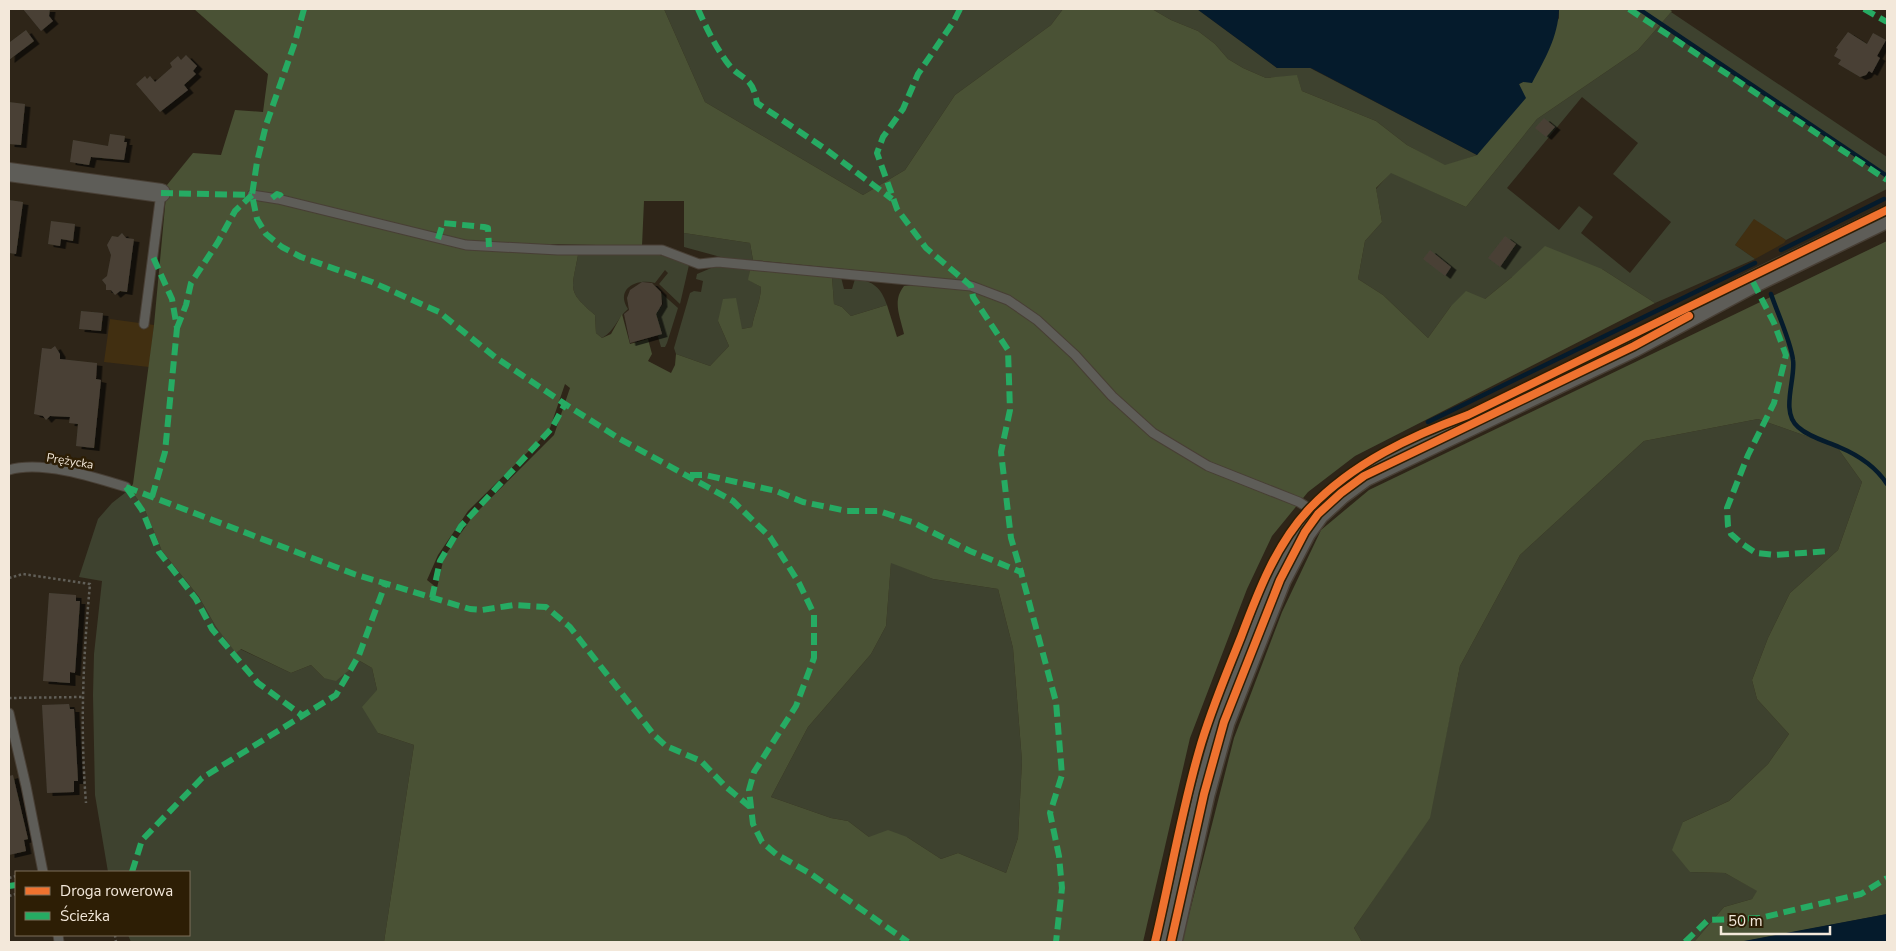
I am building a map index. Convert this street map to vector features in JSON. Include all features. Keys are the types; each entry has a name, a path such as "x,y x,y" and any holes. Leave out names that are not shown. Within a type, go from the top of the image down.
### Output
{"street":[{"path":"9,172 160,193"},
{"path":"1171,942 1204,794 1224,722 1280,580 1305,532 1318,514 1341,493 1364,476 1634,346 1753,282 1887,217"}],"lane":[{"path":"144,324 160,193"},
{"path":"252,195 278,199 466,245 558,250 662,250 699,264 718,262 971,286 1008,300 1038,320 1075,355 1112,396 1153,433 1208,466 1298,502 1318,514"},
{"name":"Prężycka","path":"9,470 47,468 86,475 126,487"},
{"path":"9,714 43,871"}],"path":[{"path":"9,578 24,574 90,584 82,696 82,744 86,803"},
{"path":"9,698 82,696"}],"shaded area":[{"path":"1754,218 1786,240 1784,243 1755,259 1735,245"},
{"path":"110,319 154,325 149,367 104,362"}],"green space":[{"path":"194,9 664,9 705,102 863,195 905,170 955,95 1051,25 1063,9 1152,9 1171,20 1198,31 1215,44 1228,59 1243,68 1266,78 1297,75 1302,91 1376,121 1407,145 1445,165 1477,155 1520,89 1519,84 1523,82 1559,18 1559,9 1668,9 1672,11 1638,50 1537,119 1466,207 1391,173 1376,188 1382,222 1365,241 1358,279 1383,295 1428,338 1451,306 1466,291 1485,299 1545,246 1602,269 1655,303 1355,456 1308,492 1272,536 1247,589 1190,738 1143,942 384,942 414,745 378,733 362,707 377,690 372,668 360,661 336,681 324,678 311,665 291,673 241,649 236,653 216,627 199,597 162,551 144,508 130,489 133,484 154,325 167,185 193,153 221,155 235,110 263,112 268,74","holes":["644,201 684,201 684,233 750,243 753,260 916,276 916,285 904,286 898,297 898,309 904,334 897,337 887,305 851,316 842,307 834,304 832,277 750,270 748,280 761,287 752,327 742,329 736,298 723,299 718,321 729,346 710,366 676,354 675,365 671,373 648,361 652,354 648,339 630,344 622,314 611,334 602,338 596,333 595,315 579,300 573,289 578,255 554,254 551,244 642,246","565,384 570,388 554,435 473,516 444,557 437,588 427,580 438,555 468,511 549,431","891,563 933,579 998,589 1013,648 1022,761 1018,838 1006,873 958,853 941,859 907,837 888,830 869,837 848,821 831,818 771,797 808,727 871,654 886,626"]},
{"path":"664,9 1063,9 1051,25 955,95 905,170 863,195 705,102"},
{"path":"1152,9 1197,9 1277,68 1310,68 1477,155 1445,166 1407,145 1376,121 1302,91 1297,76 1266,78 1243,68 1228,59 1215,44 1198,31 1171,20"},
{"path":"1671,12 1887,157 1887,189 1786,240 1754,219 1735,245 1755,259 1655,303 1602,269 1512,277 1485,299 1451,306 1428,338 1383,295 1358,279 1365,241 1382,222 1376,189 1391,172 1466,207 1537,119 1638,50","holes":["1582,97 1638,143 1613,174 1671,222 1630,273 1581,233 1593,217 1579,206 1559,230 1507,188"]},
{"path":"684,233 750,243 753,260 728,259 684,247"},
{"path":"1887,241 1887,914 1741,942 1694,942 1724,907 1752,899 1757,891 1725,873 1690,872 1672,850 1683,822 1729,801 1768,764 1789,734 1757,699 1752,680 1768,638 1790,593 1838,550 1862,482 1837,447 1758,419 1644,441 1520,555 1460,666 1430,818 1354,928 1362,942 1182,942 1234,738 1282,612 1321,530 1369,490"},
{"path":"578,255 660,255 689,265 680,304 659,284 668,273 665,270 655,283 641,282 626,291 624,296 628,309 610,332 602,338 596,333 595,315 579,300 573,289"},
{"path":"716,266 750,270 749,280 761,287 752,327 742,329 718,321 729,346 710,366 676,354 674,348 690,293 694,291 701,292 703,281 696,279 697,274"},
{"path":"832,277 841,277 844,289 852,289 855,279 876,286 887,305 851,316 842,307 834,304"},
{"path":"661,293 678,308 665,347 661,347 652,316 663,304"},
{"path":"1758,419 1837,447 1862,482 1838,550 1790,593 1768,638 1752,680 1757,699 1789,734 1768,764 1729,801 1683,822 1690,872 1725,873 1758,891 1752,899 1724,907 1694,942 1362,942 1354,928 1429,818 1460,666 1520,555 1644,441"},
{"path":"130,489 144,508 162,551 199,597 216,627 237,652 240,649 291,673 311,665 324,678 360,661 372,668 377,690 378,733 414,745 384,942 131,942 128,936 190,936 190,871 108,871 95,795 94,654 102,581 79,577 98,519 112,503"},
{"path":"891,562 933,579 998,589 1013,648 1022,761 1018,838 1006,873 958,853 941,859 907,837 869,837 848,821 831,818 771,797 808,727 871,654 886,626"}],"water":[{"path":"1197,9 1559,9 1556,29 1542,65 1532,83 1523,82 1519,84 1526,98 1477,155 1311,68 1277,68"},
{"path":"1887,914 1887,942 1741,942 1744,941"}],"building":[{"path":"23,9 50,9 49,16 53,21 41,31"},
{"path":"26,30 34,41 9,60 10,42"},
{"path":"1848,32 1867,44 1873,33 1886,40 1877,56 1880,58 1872,73 1869,71 1866,75 1860,77 1838,64 1841,60 1834,56 1838,49 1836,48"},
{"path":"186,55 197,66 193,71 196,74 184,85 188,90 160,112 136,84 145,76 147,79 150,76 155,82 172,67 170,63 178,56 181,60"},
{"path":"9,102 25,104 21,145 9,144"},
{"path":"1544,118 1555,127 1546,137 1535,128"},
{"path":"110,134 125,136 124,142 127,142 124,160 91,157 89,165 70,162 73,140 108,146"},
{"path":"9,200 23,202 16,254 9,253"},
{"path":"51,221 75,224 73,241 61,239 60,246 48,244"},
{"path":"122,233 126,238 134,239 127,292 120,291 115,295 111,290 106,290 106,285 102,280 107,276 111,255 107,245 112,236 118,237"},
{"path":"1505,236 1516,244 1500,267 1488,258"},
{"path":"1430,250 1451,267 1445,276 1423,259"},
{"path":"642,282 652,283 661,292 662,304 656,314 662,334 630,343 624,314 629,310 627,298 630,290"},
{"path":"81,311 103,313 101,331 79,329"},
{"path":"55,346 60,354 60,359 97,363 96,379 101,380 94,448 76,446 78,424 69,423 70,417 50,416 46,420 43,416 34,414 42,348 51,349"},
{"path":"49,593 76,595 76,601 80,601 75,673 70,672 70,683 43,681"},
{"path":"69,704 70,709 74,709 78,781 74,781 74,792 47,793 42,705"},
{"path":"13,775 28,839 24,840 26,851 9,855 9,776"}],"waterway":[{"path":"1639,9 1887,176"},
{"path":"1781,250 1884,199"},
{"path":"1428,422 1755,263"},
{"path":"1771,294 1792,353 1793,367 1789,404 1793,421 1807,434 1846,450 1860,458 1878,472 1887,484"}],"marked path":[{"path":"304,9 295,42 266,125 257,162 252,195 257,219 266,234 282,247 301,257 372,282 439,312 495,357 565,404 620,439 733,501 770,537 799,583 814,614 814,658 796,706 754,772 749,790 753,824 762,842 776,854 811,874 908,942"},
{"path":"698,9 710,35 726,61 731,68 749,82 755,93 757,103 824,148 892,199"},
{"path":"960,9 918,74 903,109 883,137 877,153 897,209 926,248 971,286 973,297 1008,350 1010,410 1001,452 1011,538 1021,572"},
{"path":"1629,9 1887,180"},
{"path":"1864,9 1887,22"},
{"path":"161,193 252,195"},
{"path":"272,198 277,194 285,201"},
{"path":"177,328 186,305 191,283 218,242 235,211 252,195"},
{"path":"438,239 443,223 484,227 488,228 489,247"},
{"path":"152,497 165,452 177,328 172,299 153,257"},
{"path":"1753,282 1774,323 1786,355 1774,403 1748,455 1727,508 1728,526 1731,534 1756,553 1775,555 1830,551"},
{"path":"432,598 440,561 461,526 552,428 565,404"},
{"path":"690,475 705,475 776,491 803,502 847,511 879,511 912,522 970,551 1021,572 1056,702 1062,775 1050,813 1059,856 1062,888 1056,942"},
{"path":"126,487 354,574 470,609 482,610 514,605 546,607 570,627 654,735 666,746 701,761 725,786 750,807"},
{"path":"126,487 142,510 159,552 196,599 212,629 258,683 303,716"},
{"path":"132,871 142,840 202,778 336,695 359,655 386,582"},
{"path":"1685,942 1708,920 1760,918 1861,894 1887,878"},
{"path":"9,886 15,885"}],"cycle path":[{"path":"1155,942 1187,798 1203,736 1269,569 1287,537 1310,508 1345,477 1384,452 1425,432 1468,415 1887,210"},
{"path":"1171,942 1204,794 1224,722 1280,580 1305,532 1318,514 1341,493 1364,476 1634,346 1689,316"}]}
